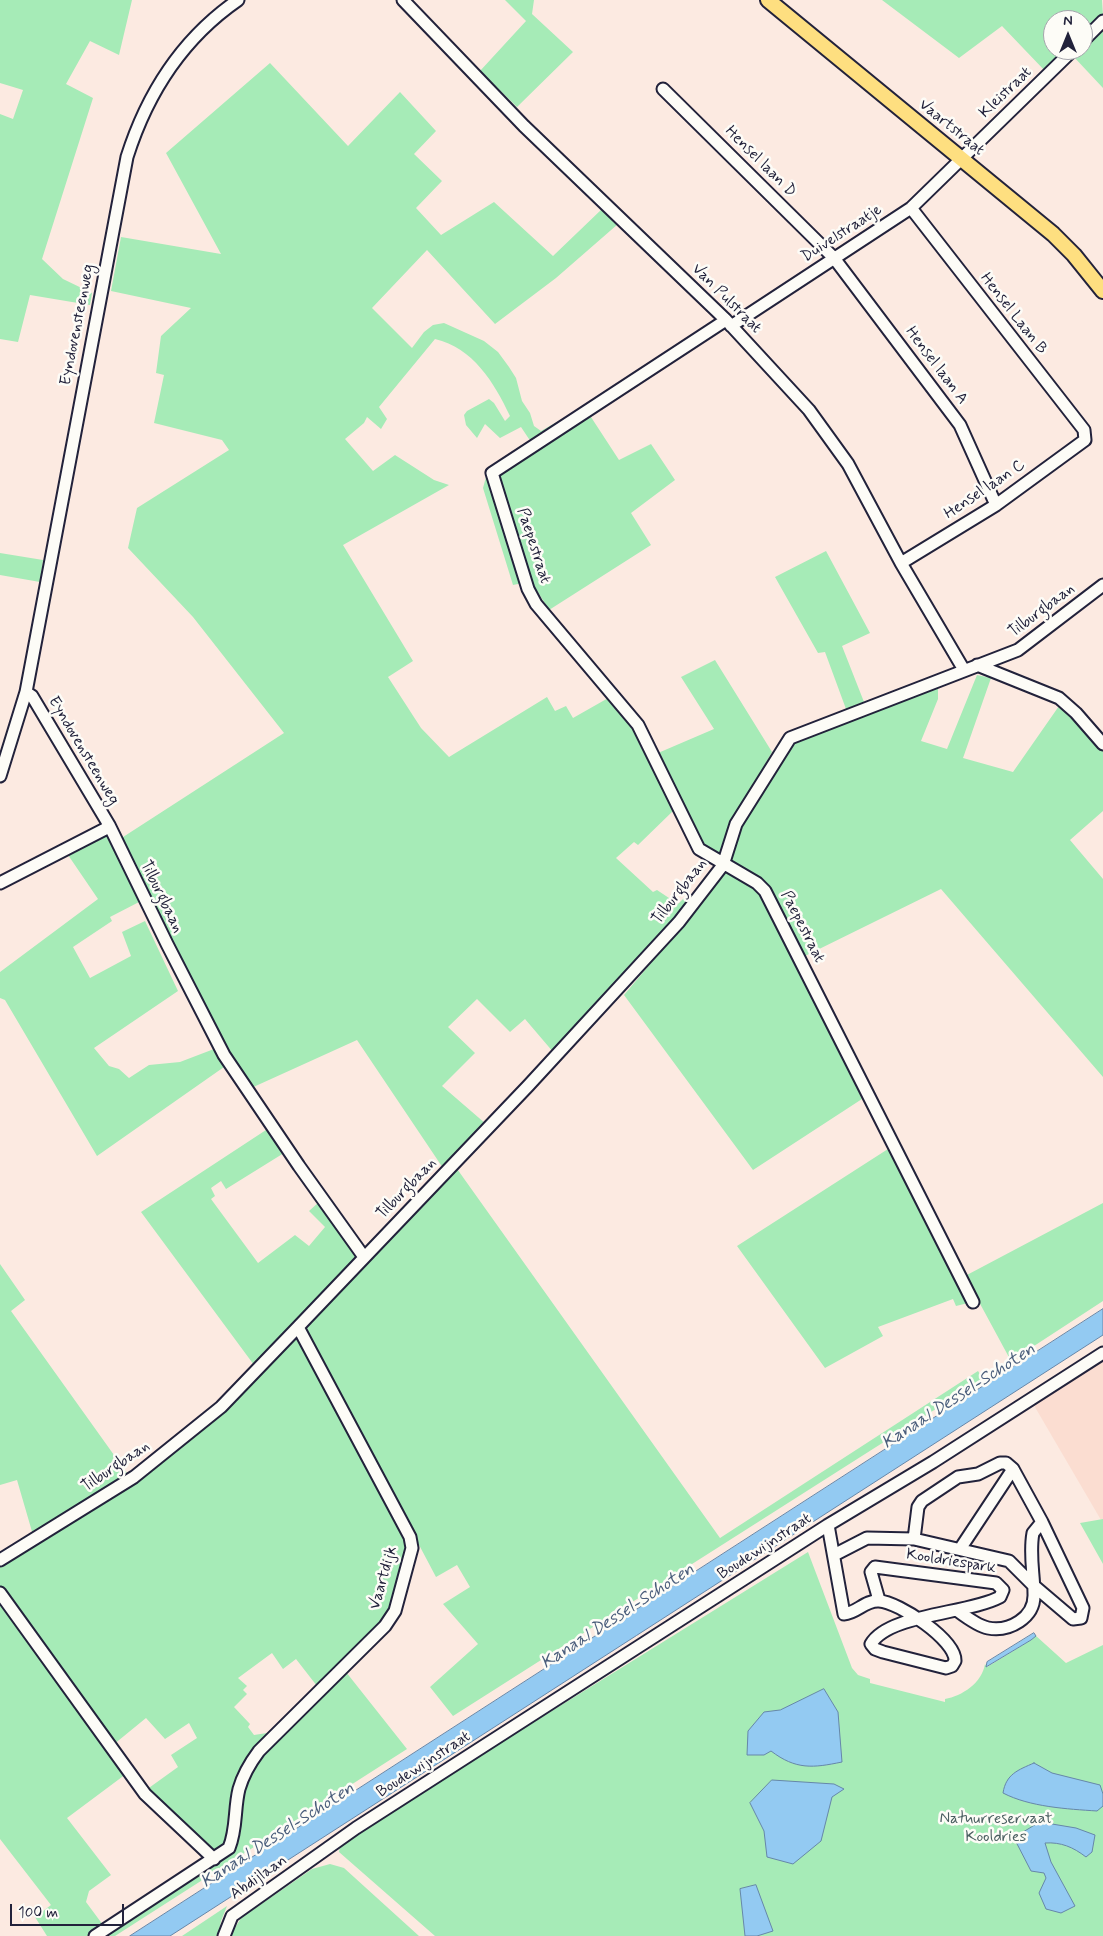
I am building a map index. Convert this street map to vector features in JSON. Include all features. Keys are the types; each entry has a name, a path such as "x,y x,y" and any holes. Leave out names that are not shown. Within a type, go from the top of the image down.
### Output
{"main road":[{"name":"Vaartstraat","path":"768,0 1053,234 1074,255 1103,291"}],"street":[{"name":"Eyndovensteenweg","path":"0,776 26,692 117,206 130,149 151,98 176,58 202,30 238,0"},
{"name":"Van Pulstraat","path":"403,0 524,126 729,323 809,410 848,464 901,563 964,670"},
{"path":"1093,31 1103,21"},
{"name":"Kleistraat","path":"962,159 1064,60"},
{"name":"Hensel laan D","path":"663,89 834,258"},
{"name":"Duivelstraatje","path":"492,474 911,208 962,159"},
{"name":"Hensel Laan B","path":"911,208 1084,430 1085,440"},
{"name":"Hensel laan A","path":"834,258 960,425 996,505"},
{"name":"Hensel laan C","path":"901,563 996,505 1085,440"},
{"name":"Paepestraat","path":"492,474 528,589 536,604 638,725 652,749 699,849 722,865 757,883 765,891 973,1302"},
{"name":"Tilburgbaan","path":"0,1560 134,1477 220,1407 298,1327 630,977 679,922 722,865 736,824 790,738 1018,650 1103,585"},
{"path":"977,665 1059,698 1076,713 1103,744"},
{"name":"Eyndovensteenweg","path":"0,883 109,827 32,696 26,692"},
{"name":"Tilburgbaan","path":"109,827 224,1055 299,1166 364,1257"},
{"name":"Vaartdijk","path":"95,1936 229,1848 232,1840 239,1790 246,1770 259,1750 391,1619 395,1611 412,1548 410,1537 298,1327"},
{"name":"Boudewijnstraat","path":"322,1854 356,1828 828,1526 941,1457 1103,1353"},
{"name":"Kooldriespark","path":"834,1555 867,1538 914,1539 1009,1561 1032,1585 1073,1619 1081,1618 1083,1608 1042,1522 1014,1469 1006,1463 1000,1463 978,1474 958,1477 922,1501 918,1507 914,1539"},
{"name":"Kooldriespark","path":"960,1549 1014,1469"},
{"path":"958,1611 987,1628 1012,1626 1023,1619 1031,1609 1035,1595 1032,1585 1032,1533 1042,1522"},
{"path":"828,1526 844,1614 851,1614 862,1604 878,1600"},
{"name":"Kooldriespark","path":"958,1611 918,1617 875,1636 871,1644 875,1649 910,1660 946,1668 952,1666 955,1661 953,1651 918,1617 896,1605 878,1600 871,1572 875,1567 996,1583 1003,1590 1000,1597 994,1600 958,1611"},
{"path":"0,1593 145,1794 214,1859"},
{"name":"Abdijlaan","path":"224,1936 232,1916 322,1854"}],"shaded area":[{"path":"1103,1355 1103,1519 1101,1520 1032,1402"}],"green space":[{"path":"0,0 132,0 119,55 90,41 66,84 93,98 42,259 63,279 92,293 90,305 30,295 18,342 0,339 0,114 13,119 23,90 0,83"},
{"path":"505,0 534,0 532,14 573,52 517,107 480,71 526,21"},
{"path":"882,0 1102,0 1103,16 1093,26 1093,10 1043,10 1043,60 1059,60 1046,72 1002,26 959,58"},
{"path":"1103,28 1103,88 1077,60 1093,60 1093,38"},
{"path":"270,63 348,146 400,92 436,131 414,154 442,181 416,208 441,235 494,202 553,256 602,209 618,224 556,278 495,324 427,250 372,308 412,348 424,332 433,325 444,323 484,341 498,352 516,378 522,401 530,413 534,426 541,431 583,407 537,440 529,439 521,427 500,438 485,424 477,438 466,425 464,415 467,411 489,399 494,403 505,421 510,416 497,391 481,368 460,350 448,343 435,339 379,407 387,419 381,429 367,417 364,423 345,439 373,471 395,455 434,480 449,485 343,545 413,661 388,677 421,728 449,757 547,697 555,711 566,706 573,718 610,697 649,752 674,810 638,845 634,842 616,858 653,892 657,890 678,904 687,895 693,900 554,1053 525,1019 510,1032 477,999 448,1027 475,1053 442,1086 486,1124 443,1168 357,1040 249,1089 231,1064 120,839 284,733 193,617 128,548 137,508 229,450 222,440 154,423 164,375 156,373 161,336 191,308 111,291 121,237 221,254 166,153"},
{"path":"589,414 619,460 651,444 675,480 631,513 651,545 549,610 531,581 499,480 500,473"},
{"path":"486,477 490,478 523,583 513,585 483,488"},
{"path":"826,551 870,633 842,646 864,702 846,709 825,652 818,653 775,577"},
{"path":"0,553 43,560 40,582 0,575"},
{"path":"715,660 772,752 732,823 723,854 720,855 701,843 658,753 714,729 681,677"},
{"path":"977,675 991,678 963,758 1013,772 1059,706 1072,713 1103,751 1103,811 1070,840 1103,879 1103,1077 941,889 805,956 765,881 731,865 732,852 738,835 756,797 779,761 800,739 938,687 938,699 921,741 947,749"},
{"path":"106,832 141,901 110,917 112,921 73,947 90,978 131,956 122,932 145,921 178,991 94,1048 109,1066 119,1069 129,1078 149,1065 180,1062 214,1049 224,1067 97,1156 5,1000 0,998 0,972 98,899 66,852"},
{"path":"725,869 759,890 824,1017 862,1099 753,1170 624,995 693,913"},
{"path":"266,1130 284,1153 226,1189 221,1181 211,1188 215,1196 211,1199 258,1263 295,1235 309,1246 325,1227 309,1211 319,1202 359,1254 254,1365 141,1212"},
{"path":"888,1149 968,1303 956,1306 953,1299 878,1327 883,1336 825,1368 737,1246"},
{"path":"455,1166 720,1538 978,1371 983,1379 453,1716 430,1687 478,1644 443,1604 470,1587 457,1565 436,1577 307,1333 306,1326"},
{"path":"1103,1203 1103,1301 1011,1361 965,1276"},
{"path":"0,1264 25,1300 11,1311 129,1476 33,1535 17,1480 0,1485"},
{"path":"296,1336 406,1540 407,1547 389,1614 317,1686 296,1659 283,1669 272,1653 238,1678 247,1686 243,1690 247,1694 234,1707 250,1724 248,1727 254,1735 267,1733 300,1703 308,1711 346,1672 407,1749 115,1936 97,1936 229,1853 230,1837 226,1845 216,1852 146,1790 178,1767 171,1755 197,1738 189,1723 165,1739 146,1718 113,1745 0,1588 0,1564 142,1478 201,1429"},
{"path":"1103,1519 1103,1564 1080,1523"},
{"name":"Natuurreservaat Kooldries","path":"808,1552 852,1668 858,1675 870,1679 870,1683 945,1702 945,1699 964,1692 976,1683 985,1664 987,1667 1031,1640 1035,1635 1066,1663 1103,1645 1103,1936 435,1936 339,1852 340,1846 447,1776"},
{"path":"0,1598 126,1774 67,1818 111,1875 89,1891 86,1902 103,1925 87,1936 47,1936 35,1917 51,1905 0,1839"},
{"path":"330,1864 344,1868 419,1936 230,1936 241,1918 312,1869"},
{"path":"227,1906 218,1936 182,1936"}],"water":[{"path":"1103,1309 1103,1335 170,1936 130,1936"},
{"path":"1034,1633 1036,1636 1031,1640 986,1667 987,1662"},
{"path":"824,1689 838,1712 842,1762 805,1766 789,1762 771,1751 764,1755 747,1755 748,1731 764,1712 780,1710"},
{"path":"1034,1763 1052,1773 1100,1785 1103,1794 1103,1806 1097,1811 1061,1808 1025,1801 1003,1793 1010,1777"},
{"path":"772,1780 834,1784 844,1789 832,1797 821,1841 793,1864 767,1857 764,1831 750,1803"},
{"path":"1040,1822 1076,1828 1095,1835 1092,1852 1086,1857 1067,1846 1045,1843 1051,1862 1075,1906 1061,1913 1046,1909 1039,1893 1046,1878 1044,1873 1031,1871 1014,1838"},
{"path":"756,1885 773,1931 757,1936 745,1936 740,1889"}],"water label":[{"name":"Kanaal Dessel-Schoten","path":"959,1397"},
{"name":"Kanaal Dessel-Schoten","path":"618,1617"},
{"name":"Kanaal Dessel-Schoten","path":"278,1836"}]}
